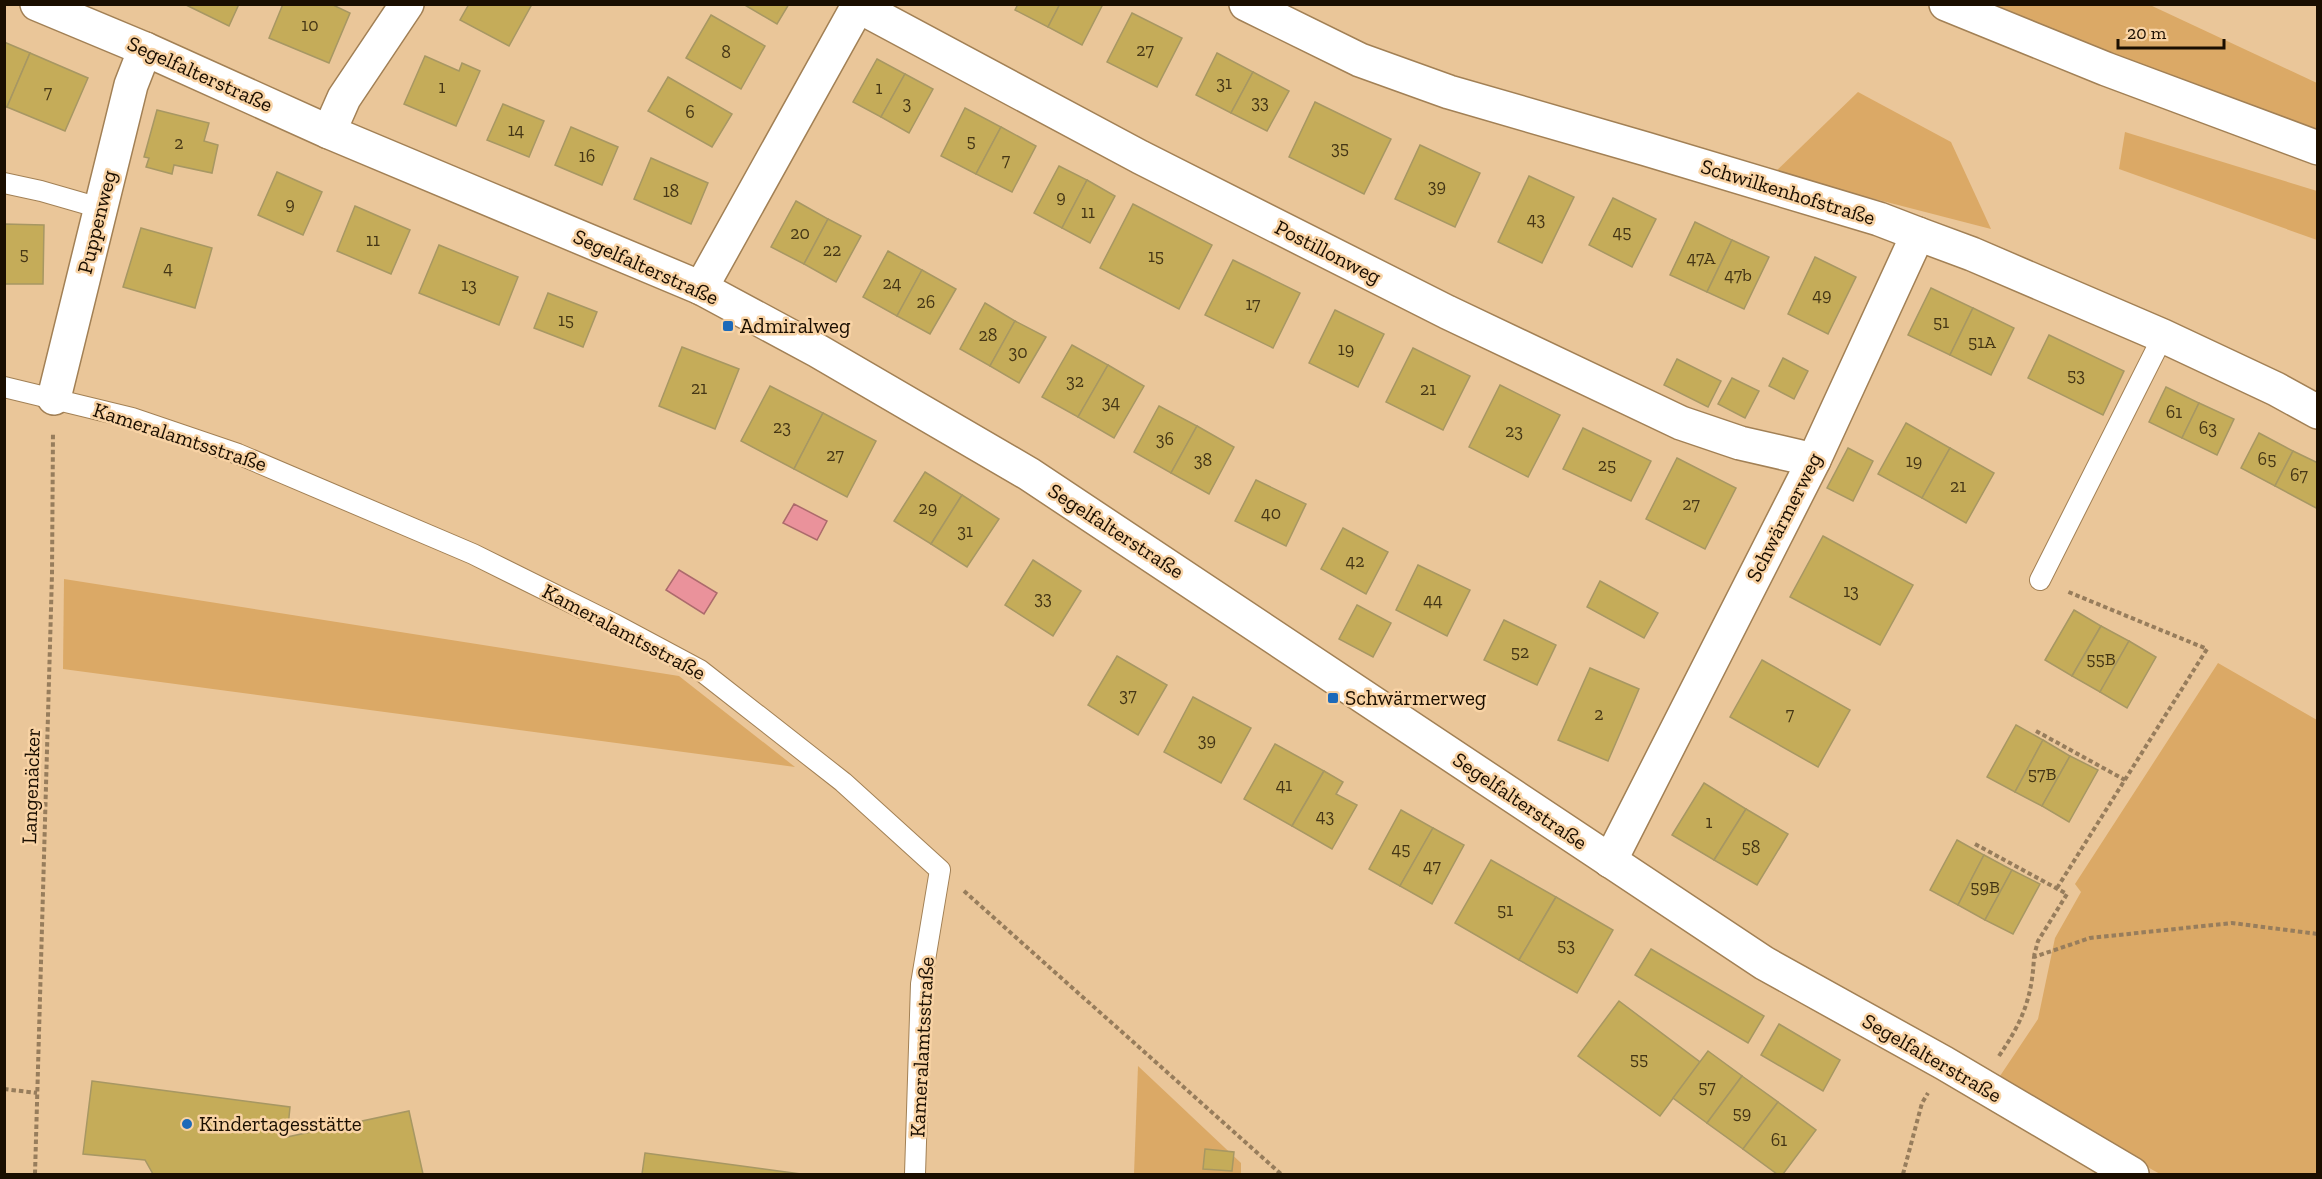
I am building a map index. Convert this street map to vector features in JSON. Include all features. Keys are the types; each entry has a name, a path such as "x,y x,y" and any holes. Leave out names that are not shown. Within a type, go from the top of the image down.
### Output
{"street":[{"name":"Segelfalterstraße","path":"37,4 145,49 329,132 701,288 828,356 1029,474 1342,680 1764,963 1944,1064 2132,1174"},
{"path":"329,132 344,98 406,4"},
{"name":"Schwilkenhofstraße","path":"1246,4 1360,60 1449,92 1646,148 1880,219 2163,336 2276,388 2318,412"},
{"path":"1946,4 2106,69 2318,148"},
{"path":"701,288 858,5"},
{"name":"Postillonweg","path":"858,5 1140,157 1447,312 1681,423 1740,443 1814,460"},
{"name":"Puppenweg","path":"54,398 131,85 145,49"},
{"name":"Schwärmerweg","path":"1610,861 1814,460 1918,234"}],"lane":[{"path":"4,183 42,191 100,208"},
{"path":"2040,580 2163,336"},
{"name":"Kameralamtsstraße","path":"4,387 132,418 238,453 473,554 614,624 700,670 843,782 940,870 921,984 915,1174"}],"path":[{"name":"Langenäcker","path":"35,1174 52,574 54,398"},
{"path":"2040,580 2207,649 2056,888"},
{"path":"2036,731 2125,780"},
{"path":"1976,844 2067,894 2038,940 2034,957 2033,981 2023,1016 1980,1085"},
{"path":"940,870 1281,1174"},
{"path":"2034,957 2090,938 2232,923 2318,934"},
{"path":"1903,1174 1922,1103 1944,1064"},
{"path":"4,1089 37,1093"}],"shaded area":[{"path":"1983,5 2150,5 2317,83 2317,131"},
{"path":"1858,92 1951,142 1991,229 1774,173"},
{"path":"2125,132 2317,191 2317,240 2119,169"},
{"path":"794,504 827,521 817,540 783,523"},
{"path":"679,570 717,593 704,614 666,590"},
{"path":"64,579 679,676 795,767 63,669"},
{"path":"2218,663 2317,720 2317,1174 2160,1174 1996,1082 2038,1019 2055,938 2081,892 2075,884"},
{"path":"1138,1066 1241,1163 1241,1174 1134,1174"}],"building":[{"path":"184,4 239,4 229,26"},
{"path":"283,4 331,4 350,13 329,63 269,38"},
{"path":"469,4 528,4 531,6 509,46 460,20"},
{"path":"743,4 789,4 777,24"},
{"path":"1018,4 1060,4 1048,27 1015,10"},
{"path":"1060,4 1103,4 1082,45 1048,27"},
{"path":"1132,13 1182,38 1157,87 1107,62"},
{"path":"711,15 765,46 741,89 686,58"},
{"path":"4,42 30,53 7,107 4,105"},
{"path":"30,53 88,78 65,131 7,107"},
{"path":"1217,53 1253,72 1231,113 1196,95"},
{"path":"425,56 459,71 462,63 480,71 456,126 404,104"},
{"path":"877,59 905,74 881,117 853,102"},
{"path":"1253,72 1289,91 1267,131 1231,113"},
{"path":"905,74 933,89 909,133 881,117"},
{"path":"668,77 732,114 712,147 648,111"},
{"path":"1315,102 1391,139 1364,194 1289,157"},
{"path":"503,104 544,121 529,157 487,140"},
{"path":"965,108 1001,127 976,174 941,156"},
{"path":"157,110 209,123 204,141 218,145 212,173 174,165 172,174 146,167 149,158 144,157"},
{"path":"571,127 618,147 602,185 555,165"},
{"path":"1001,127 1036,146 1012,192 976,174"},
{"path":"1420,145 1480,173 1455,227 1395,199"},
{"path":"651,158 708,183 691,224 634,199"},
{"path":"1059,166 1087,180 1062,228 1034,213"},
{"path":"277,172 322,192 303,235 258,215"},
{"path":"1529,176 1574,197 1542,263 1498,242"},
{"path":"1087,180 1115,196 1090,243 1062,228"},
{"path":"1613,198 1656,219 1632,267 1589,245"},
{"path":"796,201 828,219 804,264 771,247"},
{"path":"1133,204 1212,245 1179,309 1100,268"},
{"path":"355,206 410,230 391,274 337,251"},
{"path":"828,219 861,236 836,282 804,264"},
{"path":"1695,222 1732,240 1707,292 1670,275"},
{"path":"4,224 44,225 43,284 4,284"},
{"path":"141,228 212,248 195,308 123,287"},
{"path":"1732,240 1769,257 1744,309 1707,292"},
{"path":"439,245 518,277 499,325 419,293"},
{"path":"888,251 922,270 897,316 863,297"},
{"path":"1815,257 1856,277 1828,334 1788,314"},
{"path":"1233,260 1300,293 1273,348 1205,315"},
{"path":"922,270 956,289 930,334 897,316"},
{"path":"1931,288 1973,308 1950,355 1908,335"},
{"path":"548,293 597,312 583,347 534,328"},
{"path":"985,303 1015,321 990,366 960,349"},
{"path":"1973,308 2014,328 1991,375 1950,355"},
{"path":"1335,310 1384,334 1358,387 1309,363"},
{"path":"1015,321 1046,337 1019,383 990,366"},
{"path":"2049,335 2124,371 2103,415 2028,378"},
{"path":"1072,345 1108,365 1078,417 1042,397"},
{"path":"682,347 739,369 715,429 659,406"},
{"path":"1413,348 1470,376 1443,430 1386,402"},
{"path":"1783,358 1808,371 1794,399 1769,386"},
{"path":"1677,359 1721,381 1708,407 1664,385"},
{"path":"1108,365 1144,386 1114,438 1078,417"},
{"path":"1732,378 1759,391 1745,418 1718,404"},
{"path":"1500,385 1560,415 1528,477 1469,447"},
{"path":"770,386 823,413 794,469 741,441"},
{"path":"2166,387 2199,403 2182,438 2149,422"},
{"path":"2199,403 2234,419 2217,455 2182,438"},
{"path":"1159,406 1197,426 1171,473 1134,452"},
{"path":"823,413 876,441 847,497 794,469"},
{"path":"1906,423 1950,448 1922,498 1878,474"},
{"path":"1197,426 1234,447 1209,494 1171,473"},
{"path":"1583,428 1651,461 1631,501 1563,469"},
{"path":"2259,433 2293,451 2275,486 2241,468"},
{"path":"1848,448 1873,461 1853,501 1827,488"},
{"path":"1950,448 1994,473 1966,523 1922,498"},
{"path":"2293,451 2318,463 2318,509 2275,486"},
{"path":"1677,458 1736,488 1705,549 1646,519"},
{"path":"925,472 962,495 931,544 894,521"},
{"path":"1256,480 1306,504 1286,546 1235,521"},
{"path":"962,495 999,519 967,567 931,544"},
{"path":"1343,528 1388,552 1366,594 1321,569"},
{"path":"1823,536 1913,585 1880,645 1790,597"},
{"path":"1033,560 1081,591 1053,636 1005,605"},
{"path":"1418,565 1470,590 1447,636 1396,610"},
{"path":"1600,581 1658,613 1644,638 1587,607"},
{"path":"1357,605 1391,623 1373,657 1339,639"},
{"path":"2074,610 2101,626 2072,676 2045,660"},
{"path":"1504,620 1556,645 1537,685 1484,660"},
{"path":"2101,626 2129,641 2100,692 2072,676"},
{"path":"2129,641 2156,657 2127,708 2100,692"},
{"path":"1117,656 1167,685 1138,735 1088,705"},
{"path":"1762,660 1850,710 1818,767 1730,717"},
{"path":"1590,668 1639,689 1608,761 1558,740"},
{"path":"1193,697 1251,728 1221,783 1164,752"},
{"path":"2016,725 2043,740 2015,792 1987,777"},
{"path":"2043,740 2070,756 2042,806 2015,792"},
{"path":"1275,744 1324,771 1292,826 1244,799"},
{"path":"2070,756 2098,770 2069,822 2042,806"},
{"path":"1324,771 1343,782 1336,794 1357,805 1332,849 1292,826"},
{"path":"1704,783 1746,809 1714,860 1672,835"},
{"path":"1746,809 1788,834 1757,885 1714,860"},
{"path":"1401,810 1433,828 1400,886 1369,869"},
{"path":"1433,828 1464,845 1432,904 1400,886"},
{"path":"1957,840 1984,855 1958,905 1930,890"},
{"path":"1984,855 2012,870 1985,920 1958,905"},
{"path":"1491,860 1556,897 1519,960 1455,923"},
{"path":"2012,870 2040,884 2013,934 1985,920"},
{"path":"1556,897 1613,930 1577,993 1519,960"},
{"path":"1651,949 1764,1016 1748,1043 1635,975"},
{"path":"1619,1001 1700,1062 1660,1116 1578,1056"},
{"path":"1779,1024 1840,1060 1823,1091 1761,1055"},
{"path":"1708,1051 1742,1076 1707,1123 1673,1098"},
{"path":"1742,1076 1778,1102 1743,1149 1707,1123"},
{"name":"Kindertagesstätte","path":"92,1081 290,1107 287,1137 409,1111 423,1174 153,1174 145,1160 83,1154"},
{"path":"1778,1102 1816,1130 1783,1174 1777,1174 1743,1149"},
{"path":"1205,1149 1234,1152 1232,1171 1203,1169"},
{"path":"645,1153 801,1174 642,1174"}],"place":[{"name":"Admiralweg","path":"728,326"},
{"name":"Schwärmerweg","path":"1333,698"},
{"name":"Kindertagesstätte","path":"187,1124"}]}
